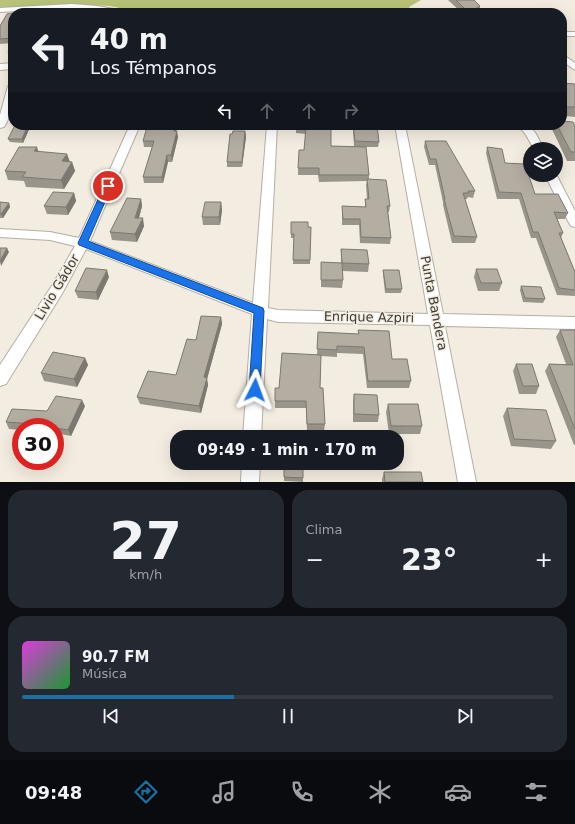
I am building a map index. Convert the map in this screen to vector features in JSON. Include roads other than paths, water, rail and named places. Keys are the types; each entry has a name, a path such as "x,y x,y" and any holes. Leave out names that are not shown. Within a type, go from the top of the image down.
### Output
{"street":[{"path":"36,8 72,6 97,8"},
{"path":"567,61 575,67"},
{"path":"0,125 8,107"},
{"name":"Livio Gádor","path":"0,379 58,288 83,243 133,130"},
{"path":"252,430 272,130"},
{"name":"Punta Bandera","path":"401,130 467,482"},
{"path":"527,130 535,142"},
{"path":"554,182 575,223"},
{"name":"Enrique Azpiri","path":"0,233 50,236 83,243 259,311 278,316 575,323"},
{"path":"250,482 251,470"}]}
